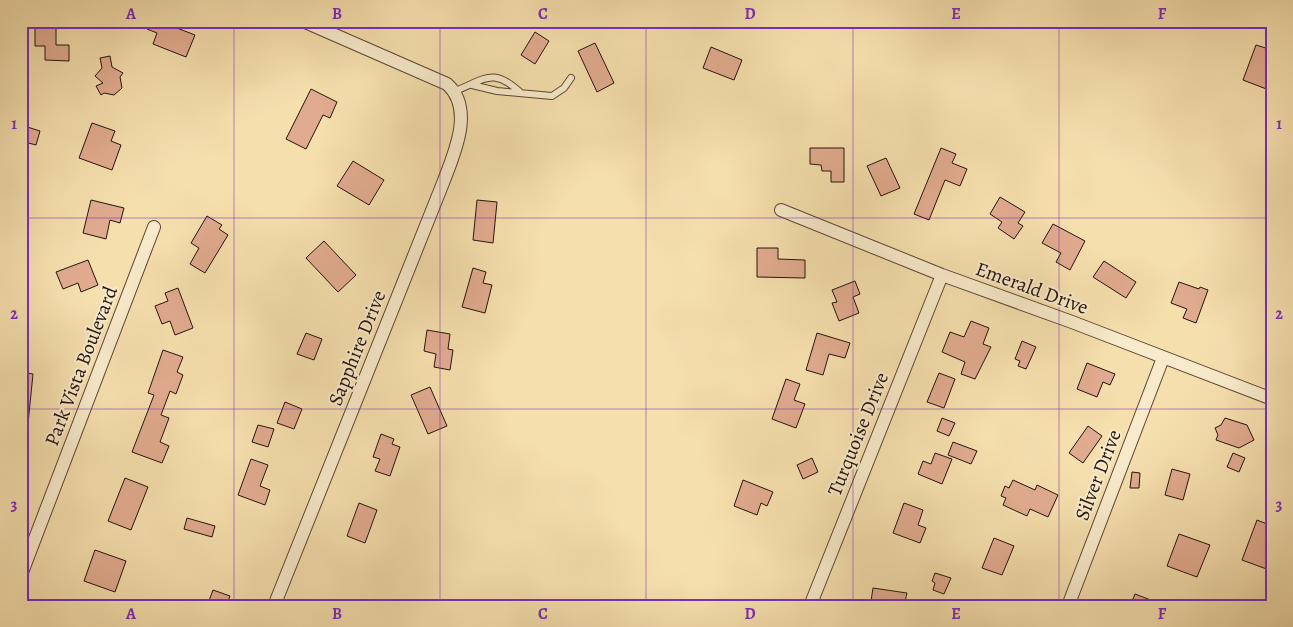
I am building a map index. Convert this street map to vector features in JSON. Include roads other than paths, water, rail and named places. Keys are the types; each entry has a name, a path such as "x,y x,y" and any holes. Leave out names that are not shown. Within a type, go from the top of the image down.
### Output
{"street":[{"path":"303,21 435,77 457,96"},
{"name":"Sapphire Drive","path":"274,606 450,164 461,121 457,96"},
{"name":"Emerald Drive","path":"782,210 942,275 1272,398"},
{"name":"Park Vista Boulevard","path":"21,575 154,227"},
{"name":"Turquoise Drive","path":"810,606 942,275"},
{"name":"Silver Drive","path":"1068,606 1163,358"}],"lane":[{"path":"457,96 483,78 496,76 511,84 521,93"},
{"path":"472,85 497,91 552,96 564,88 572,78"}]}
